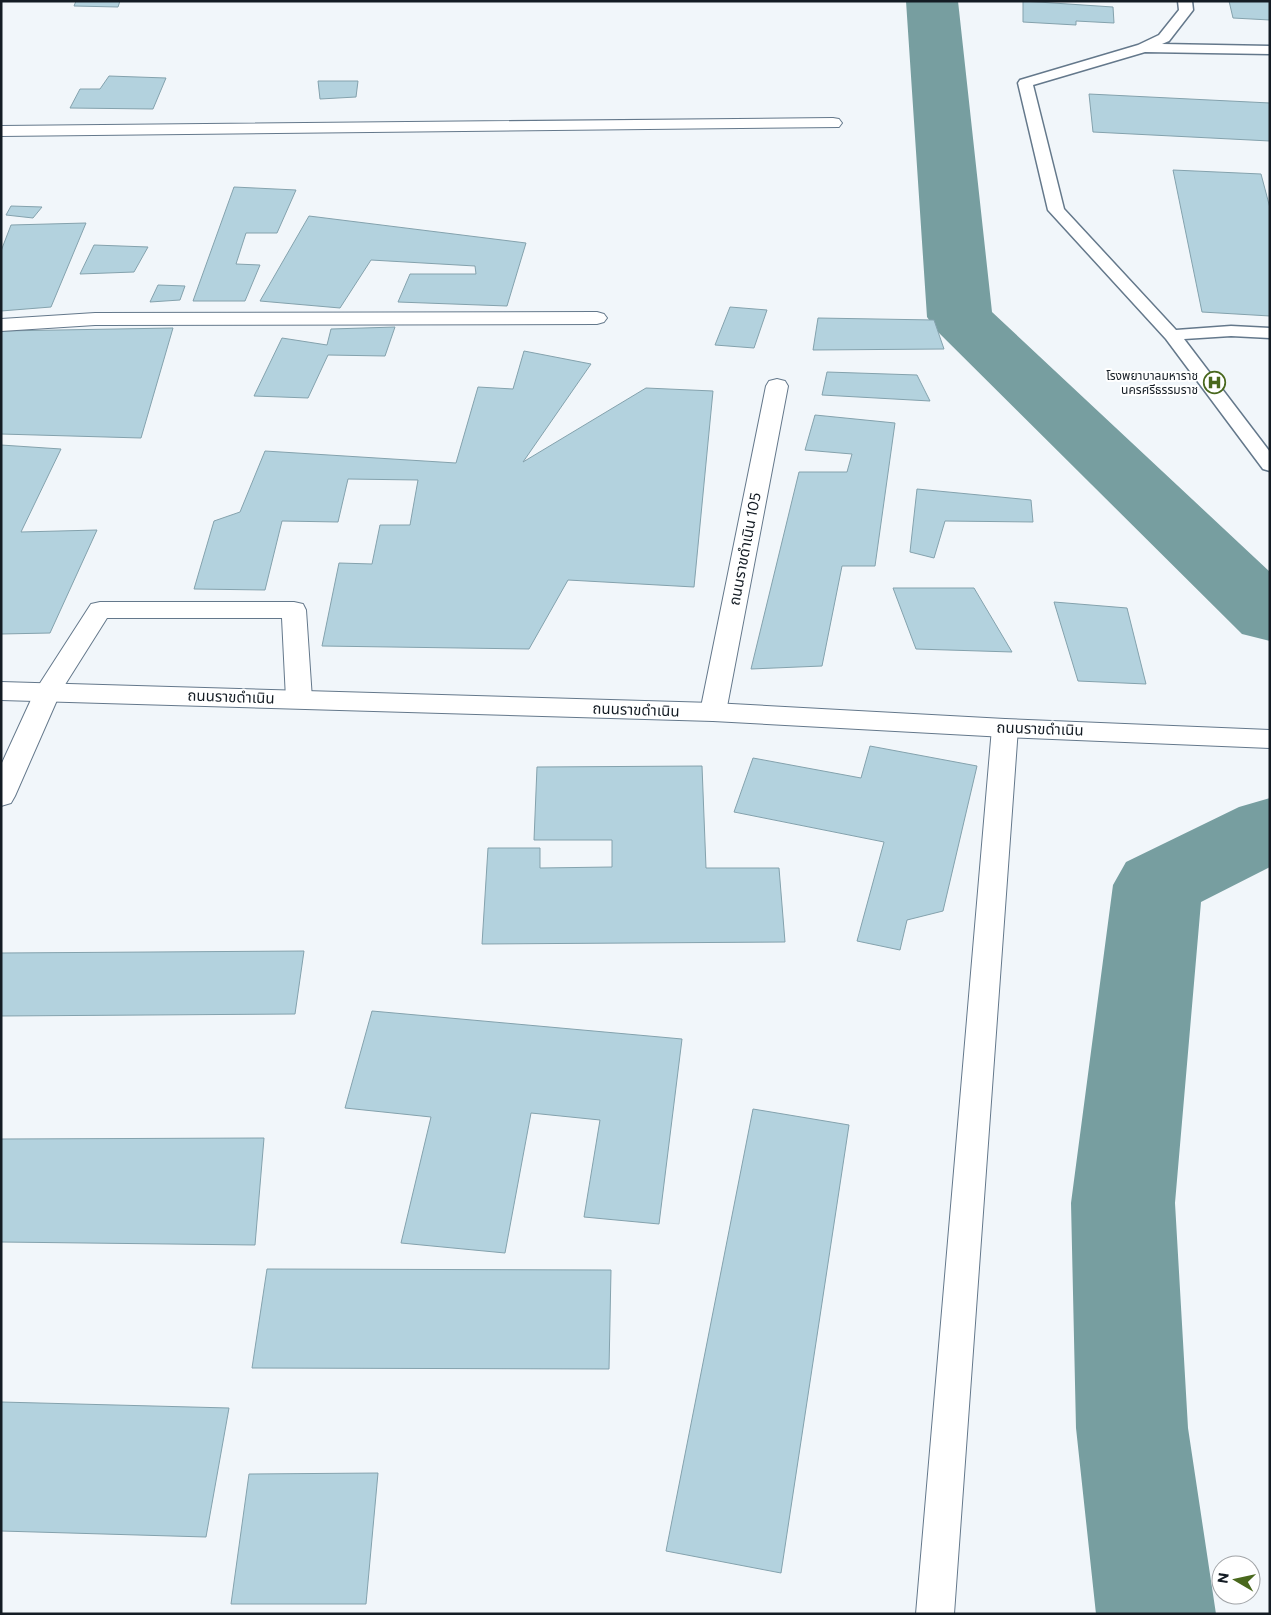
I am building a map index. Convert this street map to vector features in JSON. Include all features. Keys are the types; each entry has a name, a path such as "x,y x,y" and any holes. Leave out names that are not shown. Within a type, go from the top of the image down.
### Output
{"street":[{"path":"1,131 833,123"},
{"path":"1,325 105,319 597,318"},
{"name":"ถนนราขดำเนิน 105","path":"714,712 777,386"},
{"path":"1,796 48,691 100,610 294,610 299,699"},
{"name":"ถนนราขดำเนิน","path":"1,691 714,712 1005,728 1270,739"},
{"path":"935,1614 1005,728"}],"lane":[{"path":"1185,1 1186,10 1164,38 1143,48 1025,83 1056,210 1172,334 1270,465"},
{"path":"1143,48 1270,50"},
{"path":"1172,334 1231,331 1270,333"}],"building":[{"path":"76,1 120,1 118,7 74,6"},
{"path":"1023,1 1113,7 1114,23 1076,21 1076,25 1023,22"},
{"path":"1229,1 1270,1 1270,20 1233,18"},
{"path":"109,76 166,78 153,109 70,108 80,89 100,89"},
{"path":"318,81 358,81 356,97 320,99"},
{"path":"1089,94 1270,103 1270,141 1093,132"},
{"path":"1173,170 1261,174 1270,208 1270,316 1202,312"},
{"path":"234,187 296,190 277,233 246,233 236,264 260,265 245,301 193,301"},
{"path":"11,206 42,207 33,218 6,215"},
{"path":"309,216 526,243 507,306 398,302 410,274 476,274 475,266 371,260 340,308 260,301"},
{"path":"86,223 51,307 1,311 1,251 11,225"},
{"path":"94,245 148,247 134,272 80,274"},
{"path":"158,285 185,286 180,300 150,302"},
{"path":"730,307 767,310 754,348 715,345"},
{"path":"818,318 934,320 944,349 813,350"},
{"path":"395,327 385,356 328,355 308,398 254,396 282,338 327,345 331,329"},
{"path":"173,328 141,438 1,434 1,331"},
{"path":"524,351 591,364 523,462 646,388 713,391 694,587 568,580 529,649 322,646 339,563 372,564 380,525 410,525 418,480 348,479 338,522 282,521 265,590 194,589 214,521 240,512 265,451 456,463 478,387 513,389"},
{"path":"827,372 917,375 930,401 822,395"},
{"path":"815,415 895,423 875,566 842,566 822,666 751,669 799,472 847,472 852,454 805,450"},
{"path":"1,445 61,449 21,532 97,530 50,633 1,634"},
{"path":"917,489 1031,500 1033,522 945,521 934,558 910,552"},
{"path":"893,588 974,588 1012,652 916,649"},
{"path":"1054,602 1127,608 1146,684 1078,681"},
{"path":"870,746 977,766 943,911 907,920 900,950 857,941 884,842 734,812 753,758 861,778"},
{"path":"702,766 706,868 779,868 785,942 482,944 488,848 540,848 540,868 612,867 612,840 534,840 537,767"},
{"path":"304,951 295,1014 1,1016 1,953"},
{"path":"372,1011 682,1039 659,1224 584,1217 600,1120 531,1113 505,1253 401,1243 431,1117 345,1108"},
{"path":"753,1109 849,1125 781,1573 666,1551"},
{"path":"264,1138 255,1245 1,1242 1,1139"},
{"path":"267,1269 611,1270 609,1369 252,1368"},
{"path":"1,1402 229,1408 206,1537 1,1531"},
{"path":"378,1473 366,1604 231,1604 249,1474"}],"waterway":[{"path":"932,1 960,317 1270,616"},
{"path":"1156,1614 1132,1428 1123,1203 1158,885 1270,829"}],"place":[{"name":"โรงพยาบาลมหาราช นครศรีธรรมราช","path":"1214,383"}]}
